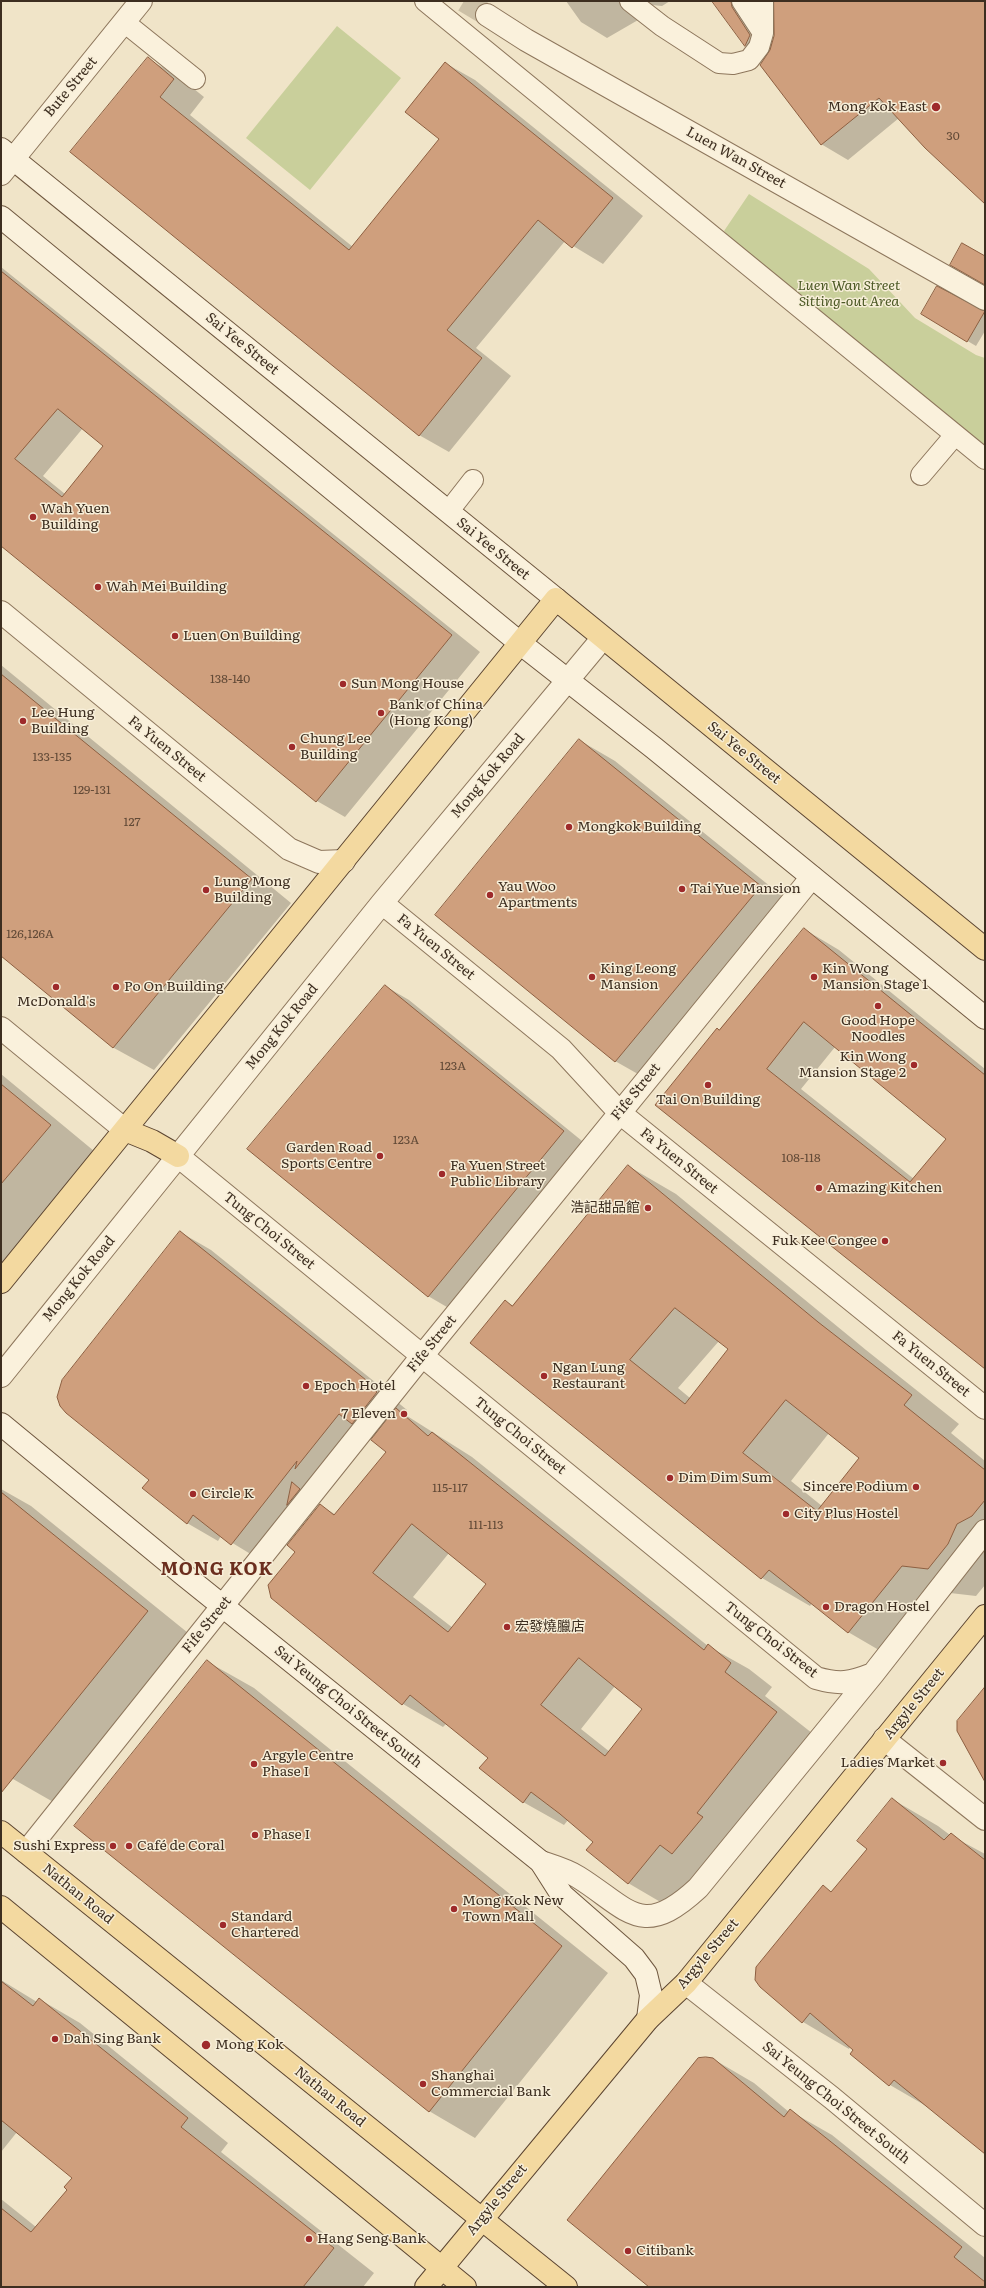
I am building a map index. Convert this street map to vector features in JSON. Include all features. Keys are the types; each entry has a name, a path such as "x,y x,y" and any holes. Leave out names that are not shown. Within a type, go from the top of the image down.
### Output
{"main road":[{"path":"1,1282 556,599"},
{"name":"Sai Yee Street","path":"556,599 602,639 985,949"},
{"path":"124,1130 152,1141 178,1156"},
{"name":"Argyle Street","path":"426,2287 648,2019 686,1983 985,1616"},
{"name":"Nathan Road","path":"1,1832 566,2287"},
{"path":"1,1907 253,2115 466,2287"}],"street":[{"name":"Bute Street","path":"5,160 141,1"},
{"name":"Luen Wan Street","path":"488,15 526,40 985,300"},
{"name":"Sai Yee Street","path":"5,160 556,599"},
{"path":"1,217 520,643 812,876 985,1018"},
{"name":"Fa Yuen Street","path":"1,612 289,849 319,862 344,861"},
{"name":"Mong Kok Road","path":"1,1376 382,902 602,639"},
{"name":"Fife Street","path":"26,1852 422,1356 812,876"},
{"name":"Fa Yuen Street","path":"382,902 561,1049 620,1113 985,1408"},
{"path":"1,1028 124,1130"},
{"name":"Tung Choi Street","path":"178,1156 816,1678 833,1683 850,1683 873,1674"},
{"name":"Sai Yeung Choi Street South","path":"1,1424 222,1606 541,1862 562,1895 634,1958 646,1974 651,1995 648,2019"},
{"path":"541,1862 577,1876 622,1909 634,1914 647,1916 667,1911 682,1903 698,1888 873,1674 985,1531"},
{"path":"884,1739 985,1819"},
{"name":"Sai Yeung Choi Street South","path":"686,1983 832,2098 985,2225"}],"lane":[{"path":"425,1 985,459"},
{"path":"444,1 447,12 458,28"},
{"path":"630,1 662,26 719,62 734,64 748,60 760,47 763,33 763,1"},
{"path":"742,1 763,33"},
{"path":"124,22 194,79"},
{"path":"921,475 955,435"},
{"path":"448,512 473,480"}],"green space":[{"path":"337,26 401,78 310,190 246,138"},
{"name":"Luen Wan Street Sitting-out Area","path":"749,194 869,269 915,318 976,355 985,358 985,445 739,248 724,231"}],"building":[{"path":"712,1 731,1 732,7 750,35 745,46"},
{"name":"Mong Kok East","path":"774,1 985,1 985,204 925,148 879,98 821,145 760,65 770,50 774,36"},
{"path":"148,57 174,79 160,97 349,250 439,139 405,112 445,62 613,198 572,248 538,220 447,330 482,358 419,436 70,152"},
{"path":"962,243 985,256 985,285 950,265"},
{"path":"1,271 452,635 316,802 1,546","holes":["58,409 103,446 62,497 15,459"]},
{"path":"937,286 985,311 967,342 921,314"},
{"path":"1,674 252,879 113,1048 1,956"},
{"path":"579,739 761,886 615,1062 435,915"},
{"path":"804,928 985,1075 985,1369 655,1105 717,1028 719,1030","holes":["804,1022 946,1139 910,1182 767,1069"]},
{"path":"385,985 564,1131 428,1297 247,1149"},
{"path":"1,1084 51,1125 1,1184"},
{"path":"628,1165 818,1322 912,1395 904,1405 985,1470 985,1500 972,1516 957,1524 948,1544 928,1569 902,1566 848,1633 769,1570 761,1579 470,1343 505,1300 512,1306","holes":["675,1308 728,1349 685,1404 630,1360","786,1400 859,1458 817,1511 743,1453"]},
{"path":"180,1231 366,1380 365,1382 377,1392 352,1424 339,1414 295,1469 297,1461 231,1545 193,1515 187,1524 142,1488 149,1480 66,1413 60,1406 57,1397 62,1380"},
{"path":"396,1408 428,1436 432,1432 704,1650 708,1644 731,1663 725,1672 777,1712 697,1813 703,1817 672,1854 660,1845 628,1884 586,1850 593,1842 560,1814 531,1792 523,1803 479,1768 488,1758 410,1695 402,1705 271,1598 268,1585 295,1552 287,1545 320,1504 334,1515 386,1452 371,1440","holes":["412,1524 486,1584 448,1632 373,1573","579,1658 642,1709 605,1756 541,1705"]},
{"path":"292,1482 300,1489 287,1505"},
{"path":"1,1492 148,1611 1,1793"},
{"name":"Phase I","path":"207,1660 562,1946 429,2112 74,1826"},
{"path":"985,1687 985,1782 957,1731 957,1721"},
{"path":"892,1798 944,1840 951,1833 985,1860 985,2154 894,2080 889,2086 850,2054 853,2050 810,2013 802,2023 760,1987 755,1980 756,1967 823,1885 831,1892 867,1849 857,1841"},
{"path":"1,1981 33,2006 39,1998 188,2118 181,2127 334,2248 303,2287 1,2287 1,2208 31,2232 67,2190 64,2187 72,2178 1,2120"},
{"path":"698,2058 713,2058 784,2117 790,2109 962,2247 954,2257 985,2282 985,2287 649,2287 567,2220"}],"tunnel":[{"path":"464,1 487,15"}],"place":[{"name":"Mong Kok East","path":"936,107"},
{"name":"Wah Yuen Building","path":"33,517"},
{"name":"Wah Mei Building","path":"98,587"},
{"name":"Luen On Building","path":"175,636"},
{"name":"Sun Mong House","path":"343,684"},
{"name":"Bank of China (Hong Kong)","path":"381,713"},
{"name":"Lee Hung Building","path":"23,721"},
{"name":"Chung Lee Building","path":"292,747"},
{"name":"Mongkok Building","path":"569,827"},
{"name":"Tai Yue Mansion","path":"682,889"},
{"name":"Lung Mong Building","path":"206,890"},
{"name":"Yau Woo Apartments","path":"490,895"},
{"name":"King Leong Mansion","path":"592,977"},
{"name":"Kin Wong Mansion Stage 1","path":"814,977"},
{"name":"McDonald's","path":"56,987"},
{"name":"Po On Building","path":"116,987"},
{"name":"Good Hope Noodles","path":"878,1006"},
{"name":"Kin Wong Mansion Stage 2","path":"914,1065"},
{"name":"Tai On Building","path":"708,1085"},
{"name":"Garden Road Sports Centre","path":"380,1156"},
{"name":"Fa Yuen Street Public Library","path":"442,1174"},
{"name":"Amazing Kitchen","path":"819,1188"},
{"name":"浩記甜品館","path":"648,1208"},
{"name":"Fuk Kee Congee","path":"885,1241"},
{"name":"Ngan Lung Restaurant","path":"544,1376"},
{"name":"Epoch Hotel","path":"306,1386"},
{"name":"7 Eleven","path":"404,1414"},
{"name":"Dim Dim Sum","path":"670,1478"},
{"name":"Sincere Podium","path":"916,1487"},
{"name":"Circle K","path":"193,1494"},
{"name":"City Plus Hostel","path":"786,1514"},
{"name":"Dragon Hostel","path":"826,1607"},
{"name":"宏發燒臘店","path":"507,1627"},
{"name":"Ladies Market","path":"943,1763"},
{"name":"Argyle Centre Phase I","path":"254,1764"},
{"name":"Phase I","path":"255,1835"},
{"name":"Sushi Express","path":"113,1846"},
{"name":"Café de Coral","path":"129,1846"},
{"name":"Mong Kok New Town Mall","path":"454,1909"},
{"name":"Standard Chartered","path":"223,1925"},
{"name":"Dah Sing Bank","path":"55,2039"},
{"name":"Mong Kok","path":"206,2045"},
{"name":"Shanghai Commercial Bank","path":"423,2084"},
{"name":"Hang Seng Bank","path":"309,2239"},
{"name":"Citibank","path":"628,2251"}],"district":[{"name":"MONG KOK","path":"217,1570"}]}
